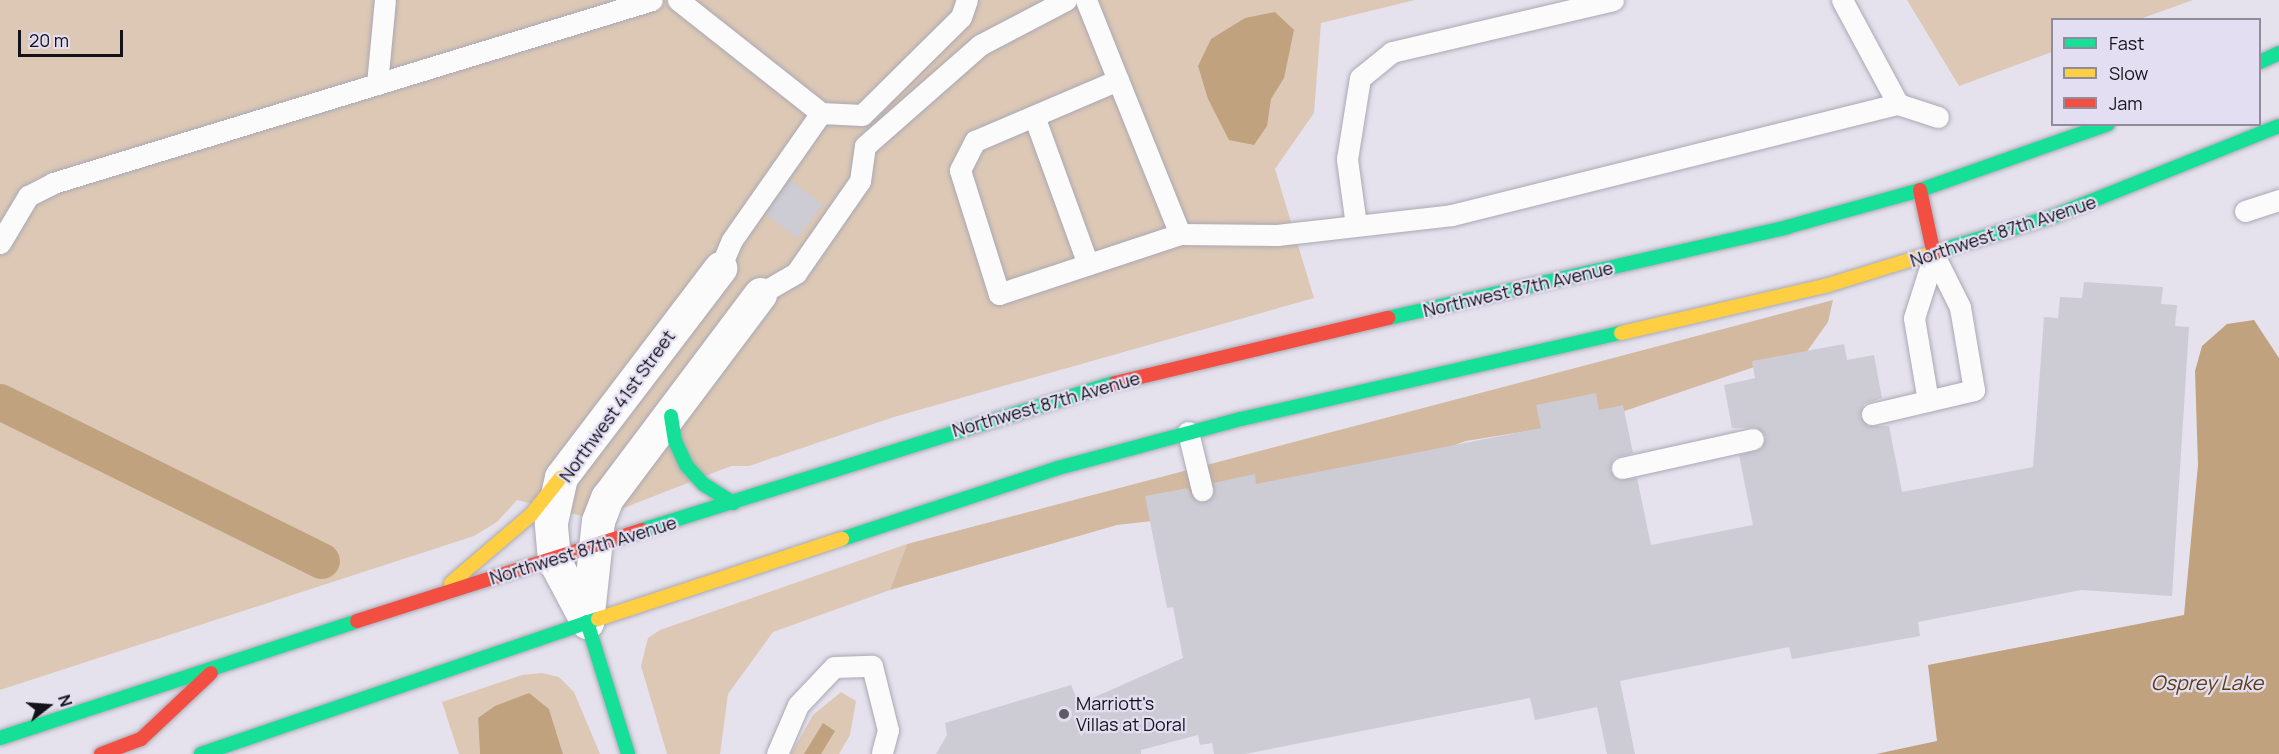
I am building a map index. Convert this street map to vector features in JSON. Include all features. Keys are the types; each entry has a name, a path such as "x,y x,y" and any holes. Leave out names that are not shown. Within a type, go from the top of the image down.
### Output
{"main road":[{"path":"2261,61 2279,53"},
{"name":"Northwest 87th Avenue","path":"0,738 436,595 594,548 1004,415 1139,376 1701,248 1920,190 2102,126"},
{"name":"Northwest 87th Avenue","path":"201,754 587,622 1058,468 1188,432 1779,298 1934,255 2094,201 2279,126"},
{"path":"1920,190 1934,255"},
{"path":"671,416 675,441 686,465 703,484 734,503"},
{"path":"436,595 531,515 561,477"},
{"name":"Northwest 41st Street","path":"587,622 628,754"},
{"path":"101,754 141,739 219,666"}],"street":[{"name":"Northwest 41st Street","path":"587,622 554,560 551,522 561,477 720,268"},
{"name":"Northwest 41st Street","path":"587,622 594,548 607,498 671,416 760,294"}],"lane":[{"path":"377,84 385,0"},
{"path":"0,243 28,196 53,183 652,0"},
{"path":"678,0 821,113 862,115 962,17 967,0"},
{"path":"760,294 796,273 860,182 866,146 980,45 1065,0"},
{"path":"1086,0 1180,234"},
{"path":"1356,225 1347,159 1360,78 1392,52 1613,0"},
{"path":"1842,0 1898,104"},
{"path":"1118,80 975,141 960,170 999,294 1180,234 1277,235 1452,215 1898,104 1938,117"},
{"path":"720,268 732,240 821,113"},
{"path":"1035,116 1088,264"},
{"path":"2245,212 2279,200"},
{"path":"1928,401 1914,318 1934,255"},
{"path":"1872,414 1974,390 1960,307 1934,255"},
{"path":"1188,432 1202,490"},
{"path":"1622,468 1753,439"},
{"path":"777,754 798,705 834,666 872,666 888,730 882,752"}],"shaded area":[{"path":"0,0 1415,0 1321,23 1314,113 1275,169 1314,298 894,417 749,466 731,466 621,509 582,516 517,500 497,522 474,536 0,690"},
{"path":"1907,0 2193,0 2143,18 2051,18 2051,52 1959,86"},
{"path":"1833,300 1828,322 1803,357 1766,363 1601,419 1466,441 1285,506 1117,525 890,590 907,544"},
{"path":"907,544 890,590 773,632 728,694 720,754 667,754 641,666 648,638 660,630"},
{"path":"542,673 559,677 574,692 600,754 563,754 549,709 478,718 480,754 459,754 442,702 522,675"},
{"path":"841,692 856,701 850,735 839,754 791,754 813,715"}],"water":[{"path":"1275,12 1294,30 1284,78 1271,99 1267,126 1254,145 1229,140 1208,99 1198,66 1211,39 1245,18"},
{"name":"Osprey Lake","path":"2254,320 2279,358 2279,754 1876,754 1937,741 1928,665 2184,615 2198,465 2195,371 2202,346 2227,324"},
{"path":"529,693 549,709 563,754 480,754 478,718 495,706"},
{"path":"823,723 835,731 821,754 804,754"}],"building":[{"path":"790,180 823,205 797,238 765,214"},
{"path":"2084,282 2163,287 2161,304 2177,305 2175,326 2189,327 2172,596 2081,590 1918,622 1920,636 1792,659 1789,647 1620,681 1635,754 1607,754 1597,707 1535,720 1530,698 1245,754 1214,754 1212,743 1200,745 1198,735 1141,750 1141,754 936,754 947,735 945,723 1071,685 1079,704 1183,658 1173,607 1167,608 1145,496 1188,488 1193,499 1204,502 1214,494 1213,483 1255,474 1256,484 1541,428 1536,405 1596,393 1599,410 1623,405 1633,453 1614,458 1610,470 1619,480 1637,478 1651,545 1753,525 1739,455 1761,449 1766,437 1756,427 1732,428 1724,385 1755,378 1752,361 1844,344 1847,360 1874,355 1882,398 1864,404 1860,416 1868,426 1889,426 1902,492 2033,467 2044,317 2058,318 2060,297 2082,298"}],"waterway":[{"path":"0,402 322,561"}],"traffic: fast":[{"path":"2261,62 2279,53"},
{"path":"1388,318 1787,227 1920,190 2102,126"},
{"path":"1942,250 2054,216 2279,126"},
{"path":"842,539 1058,468 1241,419 1621,333"},
{"path":"642,530 1115,383"},
{"path":"671,416 675,441 686,465 703,484 734,503"},
{"path":"201,754 598,619"},
{"path":"0,738 357,621"},
{"path":"587,622 628,754"}],"traffic: slow":[{"path":"1621,333 1825,286 1942,250"},
{"path":"451,583 531,515 561,477"},
{"path":"598,619 842,539"}],"traffic: jam":[{"path":"1920,190 1934,255"},
{"path":"1115,383 1388,318"},
{"path":"357,621 642,530"},
{"path":"101,754 141,739 211,673"}],"place":[{"name":"Marriott's Villas at Doral","path":"1064,714"}]}
